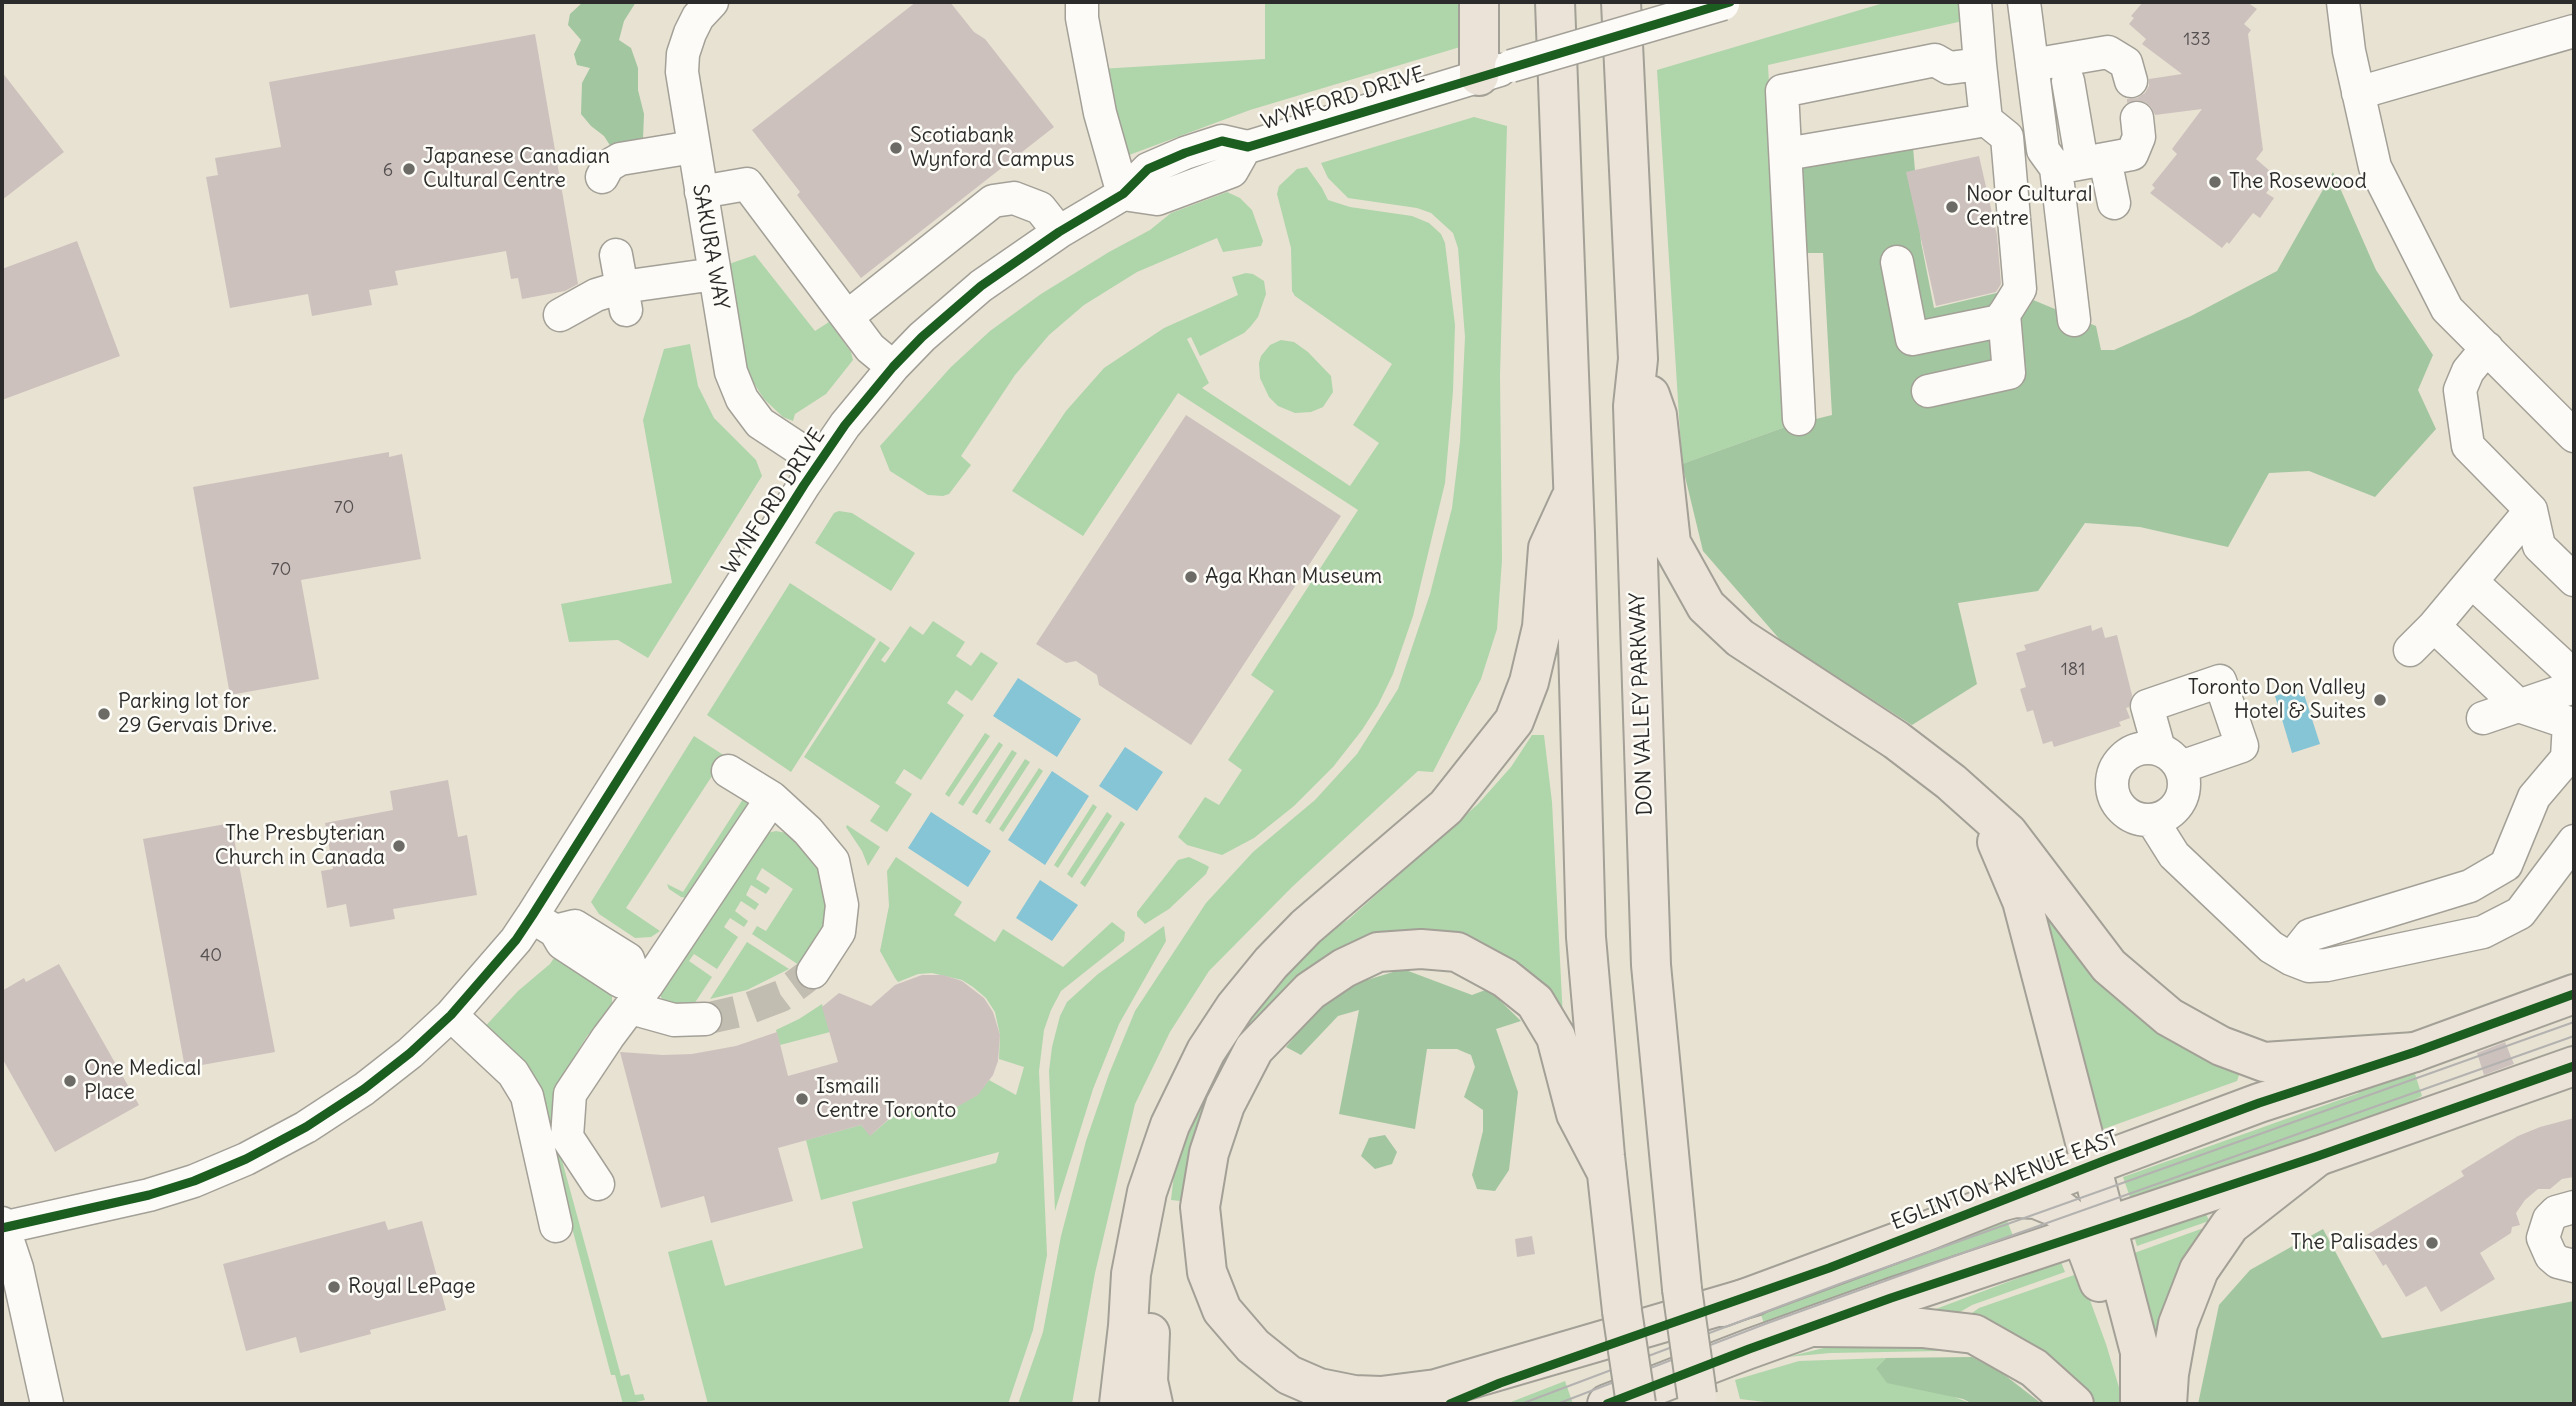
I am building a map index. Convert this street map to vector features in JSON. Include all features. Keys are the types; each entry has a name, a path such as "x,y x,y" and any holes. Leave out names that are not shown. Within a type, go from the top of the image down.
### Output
{"main road":[{"path":"1479,2 1495,71"},
{"path":"1555,2 1586,937 1607,1173 1622,1311 1636,1404"},
{"name":"DON VALLEY PARKWAY","path":"1621,2 1638,359 1633,406 1651,965 1682,1289 1699,1401"},
{"path":"1638,359 1657,415 1671,543 1706,606 1740,638 1896,740 1951,782 2008,833 2109,966 2169,1017 2221,1046 2264,1062 2415,1052"},
{"path":"1119,1404 1131,1274 1147,1192 1170,1125 1206,1051 1234,1007 1271,963 1306,927 1446,807 1514,721 1529,681 1542,626 1548,548 1573,494"},
{"path":"1951,782 1997,841 2022,901 2090,1166 2094,1230 2140,1352 2148,1399"},
{"path":"1607,1173 1576,1114 1556,1037 1535,1002 1505,978 1457,952 1421,949 1378,952 1344,968 1310,991 1254,1049 1225,1105 1209,1153 1200,1207 1208,1272 1222,1310 1253,1346 1289,1375 1319,1388 1381,1396 1436,1389 1754,1296"},
{"name":"EGLINTON AVENUE EAST","path":"1450,1404 1500,1383 1754,1296 2259,1103 2415,1052 2574,994"},
{"path":"1607,1404 1812,1327 2318,1156 2574,1066"},
{"path":"1153,1404 1149,1381 1151,1309 1170,1125"},
{"path":"2148,1399 2169,1374 2178,1324 2199,1269 2230,1225 2318,1156"},
{"path":"1994,1203 2015,1198 2036,1199 2056,1207 2094,1230"},
{"path":"1151,1309 1172,1404"},
{"path":"1812,1327 1922,1328 1974,1334 2034,1368 2074,1404"}],"street":[{"name":"SAKURA WAY","path":"712,2 692,29 683,54 682,81 730,368 742,400 767,429 819,462"},
{"path":"1082,2 1082,18 1100,113 1123,194"},
{"path":"1897,262 1912,339 2000,321 2020,289 2007,137 1986,120 1975,2"},
{"path":"2024,2 2043,150 2081,163 2132,153 2139,137 2137,118"},
{"path":"2343,2 2349,51 2375,167 2447,309 2574,436"},
{"name":"WYNFORD DRIVE","path":"2,1227 149,1195 194,1181 246,1159 306,1127 364,1089 410,1053 451,1015 516,940 543,924 819,462 893,367 922,337 981,286 1059,232 1123,194 1149,169 1185,153 1222,141 1245,148 1727,3"},
{"path":"2358,93 2574,32"},
{"path":"2032,65 2108,52 2126,63 2132,81"},
{"path":"1799,419 1782,91 1935,60 1949,68 1980,64"},
{"path":"2068,81 2081,163 2074,320"},
{"path":"1786,153 1986,120"},
{"path":"602,177 608,166 620,159 694,147"},
{"path":"2081,163 2114,203"},
{"path":"701,192 747,184 870,348 893,367"},
{"path":"847,317 993,201 1014,198 1040,208 1059,232"},
{"path":"616,255 624,299"},
{"path":"560,315 596,295 624,299 715,274"},
{"path":"1928,391 2009,373 2004,314"},
{"path":"2487,348 2468,370 2460,390 2468,446 2531,510 2539,546 2574,580"},
{"path":"2410,650 2434,626 2531,510"},
{"path":"2472,582 2574,676"},
{"path":"2291,959 2309,935 2470,886 2506,864 2534,797 2567,758 2569,723 2519,706 2434,626"},
{"path":"2483,718 2574,687"},
{"path":"2147,747 2170,758 2185,786 2182,797 2171,812 2152,820 2130,815 2115,797 2112,786 2113,774 2126,755 2147,747"},
{"path":"728,771 772,798 808,831 833,861 842,905 839,932 813,972"},
{"path":"598,1184 567,1137 570,1094 638,990 772,798"},
{"path":"2152,820 2174,855 2271,947 2309,966 2327,965 2483,932 2520,913 2574,841"},
{"path":"543,924 575,926 628,959 638,990 674,1020 705,1019"},
{"path":"451,1015 513,1073 527,1096 556,1226"},
{"path":"2574,1207 2556,1212 2549,1219 2543,1238 2550,1256 2558,1262 2574,1266"},
{"path":"2,1227 17,1268 47,1404"}],"green space":[{"path":"583,2 636,2 624,21 619,40 631,48 638,68 638,90 644,114 643,139 632,146 613,150 604,136 581,114 582,83 590,68 577,65 574,54 581,40 568,25 570,14"},
{"path":"1265,2 1460,2 1460,47 1250,110 1121,158 1100,69 1265,59"},
{"path":"1887,2 1975,2 1976,18 1768,65 1788,426 1682,464 1657,70"},
{"path":"1474,117 1507,126 1500,375 1502,560 1497,629 1481,679 1433,772 1418,771 1292,887 1209,971 1170,1032 1135,1104 1095,1273 1072,1404 1018,1404 1043,1332 1061,1236 1086,1141 1109,1074 1135,1011 1206,903 1253,852 1315,800 1357,754 1398,689 1430,594 1452,508 1460,442 1465,337 1458,248 1453,233 1431,213 1417,208 1348,198 1328,178 1321,163"},
{"path":"1913,147 1921,242 1934,308 2009,290 2096,326 2101,350 2114,350 2191,316 2277,271 2333,172 2376,270 2433,355 2418,390 2436,429 2375,497 2309,471 2269,473 2228,547 2140,527 2085,523 2038,591 1958,603 1977,684 1912,725 1782,642 1703,551 1682,464 1788,426 1832,415 1823,253 1803,253 1799,165"},
{"path":"1307,167 1328,200 1350,207 1412,216 1429,223 1441,234 1445,243 1455,325 1453,391 1445,483 1413,616 1393,674 1378,705 1333,767 1294,806 1254,838 1222,855 1187,845 1178,837 1205,797 1219,805 1242,770 1228,760 1274,691 1251,675 1358,510 1178,393 1083,536 1012,491 1066,411 1104,368 1164,328 1238,295 1232,277 1246,273 1264,281 1266,294 1258,317 1251,326 1244,333 1200,356 1191,337 1187,339 1209,383 1202,388 1350,486 1379,443 1353,425 1392,364 1295,296 1292,291 1291,248 1277,194 1279,186 1297,169"},
{"path":"1227,192 1240,198 1252,210 1263,241 1261,246 1223,252 1217,238 1137,272 1084,305 1049,335 1015,375 961,456 971,465 949,494 928,495 890,471 880,446 951,367 990,331 1041,294 1150,230 1171,213"},
{"path":"755,255 815,331 829,322 851,352 853,360 826,394 795,414 793,421 783,417 764,399 748,374 742,353 726,265"},
{"path":"1281,340 1294,342 1308,352 1331,376 1333,392 1323,407 1311,412 1295,413 1278,406 1269,397 1260,378 1259,363 1270,345"},
{"path":"690,344 698,386 714,418 756,460 762,476 648,658 618,640 569,642 561,604 672,583 643,420 664,349"},
{"path":"834,513 852,513 915,553 891,591 815,543"},
{"path":"790,583 876,639 791,772 707,715"},
{"path":"933,621 965,642 956,656 971,666 981,652 998,663 972,701 956,690 947,703 964,715 921,780 904,769 895,783 912,794 887,832 870,821 880,806 804,757 880,641 890,648 881,660 885,663 910,626 923,635"},
{"path":"985,733 990,736 949,797 945,794"},
{"path":"1532,735 1544,735 1552,802 1563,1019 1515,964 1478,942 1435,931 1319,969 1190,1202 1171,1200 1174,1174 1208,1089 1224,1059 1264,1001 1319,939 1349,919 1478,804 1511,767"},
{"path":"694,736 725,756 626,908 660,931 651,937 635,938 599,914 591,902"},
{"path":"999,742 1003,745 963,806 958,803"},
{"path":"1012,750 1017,753 977,815 972,812"},
{"path":"1025,759 1030,762 990,824 985,821"},
{"path":"1039,768 1043,771 1003,832 999,829"},
{"path":"730,790 749,797 750,804 687,898 681,897 669,889 667,884 683,892 743,799"},
{"path":"1093,804 1097,807 1058,868 1054,865"},
{"path":"1107,812 1112,816 1072,878 1067,874"},
{"path":"1121,821 1125,824 1085,887 1080,883"},
{"path":"847,825 880,847 868,866 862,851 846,827"},
{"path":"776,831 791,834 825,875 830,891 825,929 809,956 799,965 752,934 757,926 766,931 793,889 762,868 756,879 770,888 766,894 751,885 746,895 759,904 755,910 741,901 735,911 748,921 744,927 730,918 724,927 738,937 717,969 694,954 689,961 712,977 694,1004 674,1006 663,1002 660,994 767,833"},
{"path":"896,857 962,902 954,915 995,942 1003,929 1063,967 1112,922 1125,932 1124,941 1061,991 1044,1030 1039,1071 1047,1255 1033,1330 1008,1404 708,1404 668,1252 712,1240 725,1286 863,1248 852,1202 996,1163 999,1152 821,1200 806,1140 861,1125 871,1135 903,1107 926,1112 953,1109 978,1094 989,1080 1016,1095 1024,1067 999,1059 1000,1035 995,1012 986,998 973,987 962,980 932,973 918,974 898,982 895,978 880,951 889,906 887,871"},
{"path":"1189,857 1209,867 1206,874 1169,909 1145,924 1137,916 1137,912 1178,860"},
{"path":"2044,902 2120,999 2151,1027 2203,1056 2240,1072 2237,1081 2098,1131 2047,957"},
{"path":"1164,926 1166,941 1119,1024 1093,1089 1055,1211 1049,1071 1060,1016 1067,1002 1098,974"},
{"path":"747,942 789,969 747,990 710,999"},
{"path":"554,958 558,958 612,994 609,1012 587,1036 559,1082 553,1097 552,1124 621,1376 629,1374 635,1395 643,1394 645,1400 627,1404 623,1404 615,1375 611,1375 545,1126 479,1033 518,991"},
{"path":"1403,969 1472,995 1488,989 1521,1021 1496,1029 1518,1092 1509,1170 1495,1191 1477,1189 1472,1175 1483,1131 1483,1110 1464,1097 1475,1067 1471,1055 1457,1049 1427,1049 1415,1129 1339,1114 1359,1010 1338,1016 1301,1055 1286,1047 1334,990"},
{"path":"822,1004 830,1032 780,1045 776,1030"},
{"path":"2401,1068 2405,1077 2415,1074 2422,1096 2412,1101 2415,1109 2365,1121 2366,1117 2131,1200 2123,1177 2359,1093 2356,1091"},
{"path":"1385,1135 1397,1152 1392,1164 1375,1169 1361,1156 1369,1138"},
{"path":"2205,1211 2209,1221 2137,1246 2134,1236"},
{"path":"2007,1221 2014,1238 1766,1328 1759,1310"},
{"path":"2212,1225 2159,1352 2123,1257"},
{"path":"2323,1229 2382,1338 2574,1301 2574,1404 2198,1404 2219,1305 2250,1270"},
{"path":"2061,1262 2065,1272 1972,1305 1955,1315 1933,1310"},
{"path":"2080,1273 2124,1404 2088,1404 1969,1321 1972,1313 1979,1308"},
{"path":"1894,1338 1944,1348 1939,1351 1830,1353 1787,1357 1840,1344"},
{"path":"1972,1357 2002,1373 2042,1404 1973,1404 1963,1399 1887,1383 1876,1368 1886,1358"},
{"path":"1886,1358 1876,1368 1973,1404 1781,1404 1740,1399 1735,1380 1799,1361"},
{"path":"1565,1381 1573,1404 1506,1404"}],"water":[{"path":"1018,678 1081,719 1057,757 993,716"},
{"path":"2302,688 2320,744 2292,753 2275,696"},
{"path":"1125,747 1163,772 1137,811 1099,786"},
{"path":"1052,771 1089,796 1045,865 1008,840"},
{"path":"931,812 991,851 968,887 908,848"},
{"path":"1040,880 1078,905 1052,941 1016,918"}],"building":[{"name":"Scotiabank Wynford Campus","path":"916,2 950,2 974,32 985,39 1054,127 861,278 797,195 800,192 752,130"},
{"path":"2143,2 2247,2 2257,9 2244,24 2251,30 2248,34 2263,150 2256,159 2278,178 2266,193 2274,198 2260,218 2253,213 2229,244 2227,242 2222,248 2150,193 2155,188 2152,185 2177,154 2172,149 2202,109 2155,115 2145,102 2136,100 2127,103 2127,99 2137,98 2145,93 2149,79 2182,74 2142,44 2146,39 2129,24 2134,18 2131,16"},
{"path":"535,34 578,284 565,291 522,299 518,278 511,279 506,251 395,271 398,285 369,290 372,305 312,316 308,294 230,308 206,177 218,175 215,158 281,147 269,82"},
{"path":"2,72 64,152 2,200"},
{"name":"Noor Cultural Centre","path":"1979,156 1997,235 2001,284 1996,292 1936,306 1906,172"},
{"path":"77,241 120,356 2,400 2,269"},
{"name":"Aga Khan Museum","path":"1186,415 1341,516 1191,745 1099,685 1097,675 1076,661 1066,663 1036,644"},
{"path":"389,452 389,457 402,454 421,559 301,580 319,679 230,695 193,487"},
{"path":"2091,625 2092,631 2102,627 2105,638 2117,635 2132,695 2129,707 2126,708 2130,718 2119,722 2121,726 2054,747 2052,741 2043,744 2033,710 2027,712 2020,689 2026,687 2016,653 2026,650 2024,645"},
{"name":"The Presbyterian Church in Canada","path":"448,780 458,837 467,835 477,895 393,909 395,919 350,927 346,904 327,908 321,871 333,869 325,823 393,810 390,791"},
{"path":"231,823 275,1052 185,1068 143,839"},
{"name":"One Medical Place","path":"59,964 139,1105 55,1152 2,1058 2,991 24,978 26,982"},
{"name":"Ismaili Centre Toronto","path":"922,975 943,975 962,981 984,998 993,1012 1000,1035 998,1061 993,1075 978,1095 953,1109 938,1112 902,1107 870,1136 861,1125 778,1148 793,1201 711,1223 704,1196 661,1208 620,1052 692,1054 736,1046 777,1032 788,1076 838,1062 822,1007 839,993 871,1006 895,985"},
{"path":"2505,1042 2514,1064 2484,1075 2477,1053"},
{"path":"2574,1118 2574,1177 2562,1179 2550,1189 2538,1189 2525,1200 2516,1213 2520,1225 2512,1227 2511,1233 2480,1253 2495,1279 2441,1312 2426,1286 2406,1297 2365,1236 2464,1176 2461,1171 2518,1136"},
{"name":"Royal LePage","path":"385,1221 388,1230 422,1221 446,1310 370,1330 371,1334 300,1353 296,1337 246,1351 223,1264"},
{"path":"1532,1236 1535,1254 1517,1257 1515,1239"}],"tunnel":[{"path":"705,1019 744,1010 781,996 813,972"}],"tram line":[{"path":"1521,1404 1842,1283 2574,1022"},
{"path":"1557,1404 1765,1324 2574,1036"}],"cycle path":[{"path":"2,1228 149,1195 194,1181 246,1159 306,1127 364,1089 410,1053 451,1015 516,940 804,485 845,425 922,337 981,286 1059,232 1123,194 1148,169 1185,153 1222,141 1248,147 1730,2"},
{"path":"1450,1404 1500,1383 1829,1268 2259,1103 2415,1052 2574,994"},
{"path":"1607,1404 1891,1298 2318,1156 2574,1066"}],"place":[{"name":"Scotiabank Wynford Campus","path":"896,148"},
{"name":"Japanese Canadian Cultural Centre","path":"409,169"},
{"name":"The Rosewood","path":"2215,182"},
{"name":"Noor Cultural Centre","path":"1952,207"},
{"name":"Aga Khan Museum","path":"1191,577"},
{"name":"Toronto Don Valley Hotel & Suites","path":"2380,700"},
{"name":"Parking lot for 29 Gervais Drive.","path":"104,714"},
{"name":"The Presbyterian Church in Canada","path":"399,846"},
{"name":"One Medical Place","path":"70,1081"},
{"name":"Ismaili Centre Toronto","path":"802,1099"},
{"name":"The Palisades","path":"2432,1243"},
{"name":"Royal LePage","path":"334,1287"}]}
